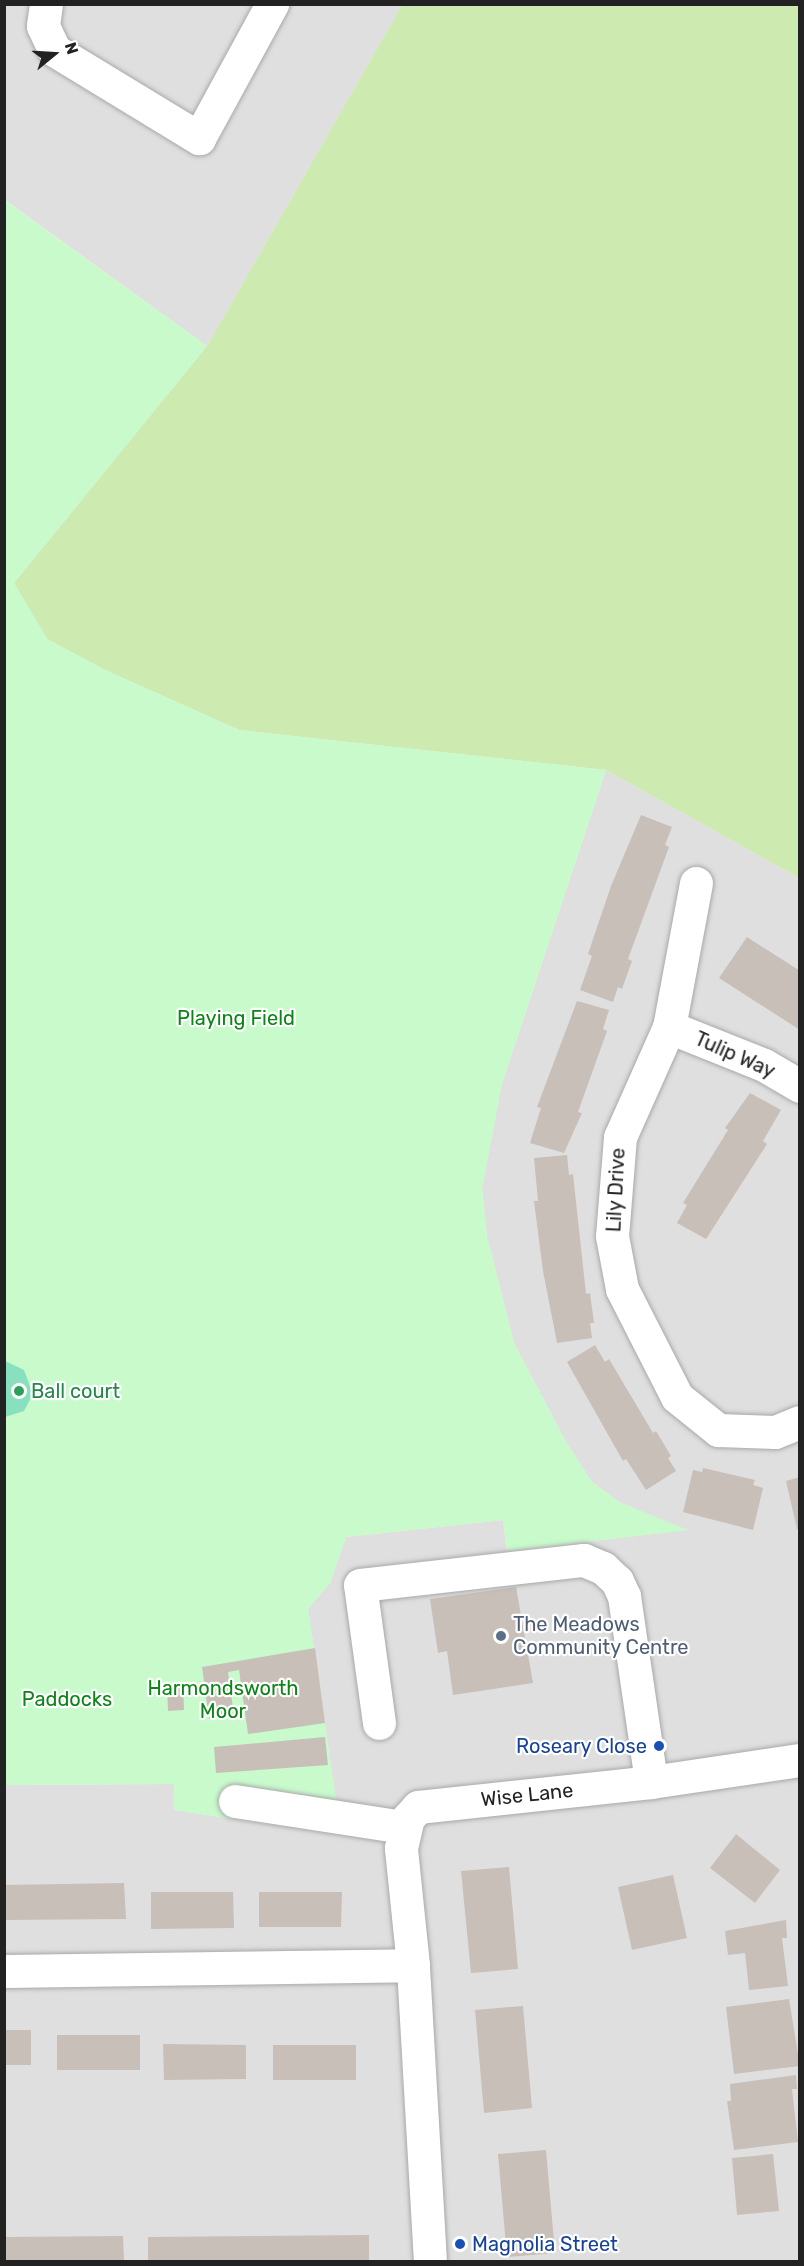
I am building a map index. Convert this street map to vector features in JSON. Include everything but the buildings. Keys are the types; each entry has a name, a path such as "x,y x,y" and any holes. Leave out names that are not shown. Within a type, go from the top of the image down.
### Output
{"street":[{"path":"46,4 42,12 43,26 54,50 199,138 272,4"},
{"name":"Lily Drive","path":"696,883 669,1027 620,1137 612,1236 622,1289 677,1397 718,1430 775,1432 800,1422"},
{"name":"Tulip Way","path":"669,1027 764,1065 800,1086"},
{"path":"379,1723 360,1585 584,1560 603,1568 617,1581 624,1596 651,1782"},
{"name":"Wise Lane","path":"403,1827 418,1807 651,1782 800,1760"},
{"path":"235,1801 403,1827 401,1848 413,1965 430,2262"},
{"path":"4,1971 413,1965"}],"shaded area":[{"path":"5,5 402,5 207,346 5,200"},
{"path":"606,770 799,878 799,2261 5,2261 4,1785 174,1784 174,1810 341,1835 308,1609 330,1583 346,1537 503,1520 507,1551 686,1530 619,1502 592,1482 566,1442 514,1343 487,1237 482,1188 502,1083"}],"green space":[{"path":"402,5 799,5 799,878 606,770 239,730 105,670 47,639 14,583 207,346"},
{"path":"4,200 207,346 14,583 47,639 105,670 239,730 606,770 502,1083 482,1188 487,1237 514,1343 566,1442 592,1482 619,1502 688,1530 507,1551 503,1520 346,1537 330,1583 308,1609 341,1835 173,1810 174,1784 5,1785"},
{"name":"Ball court","path":"5,1361 24,1370 33,1394 24,1411 5,1417"}],"place":[{"name":"Ball court","path":"19,1391"},
{"name":"The Meadows Community Centre","path":"501,1636"},
{"name":"Roseary Close","path":"659,1746"},
{"name":"Magnolia Street","path":"460,2244"}],"park label":[{"name":"Playing Field","path":"236,1018"},
{"name":"Paddocks","path":"67,1699"},
{"name":"Harmondsworth Moor","path":"223,1700"}]}
